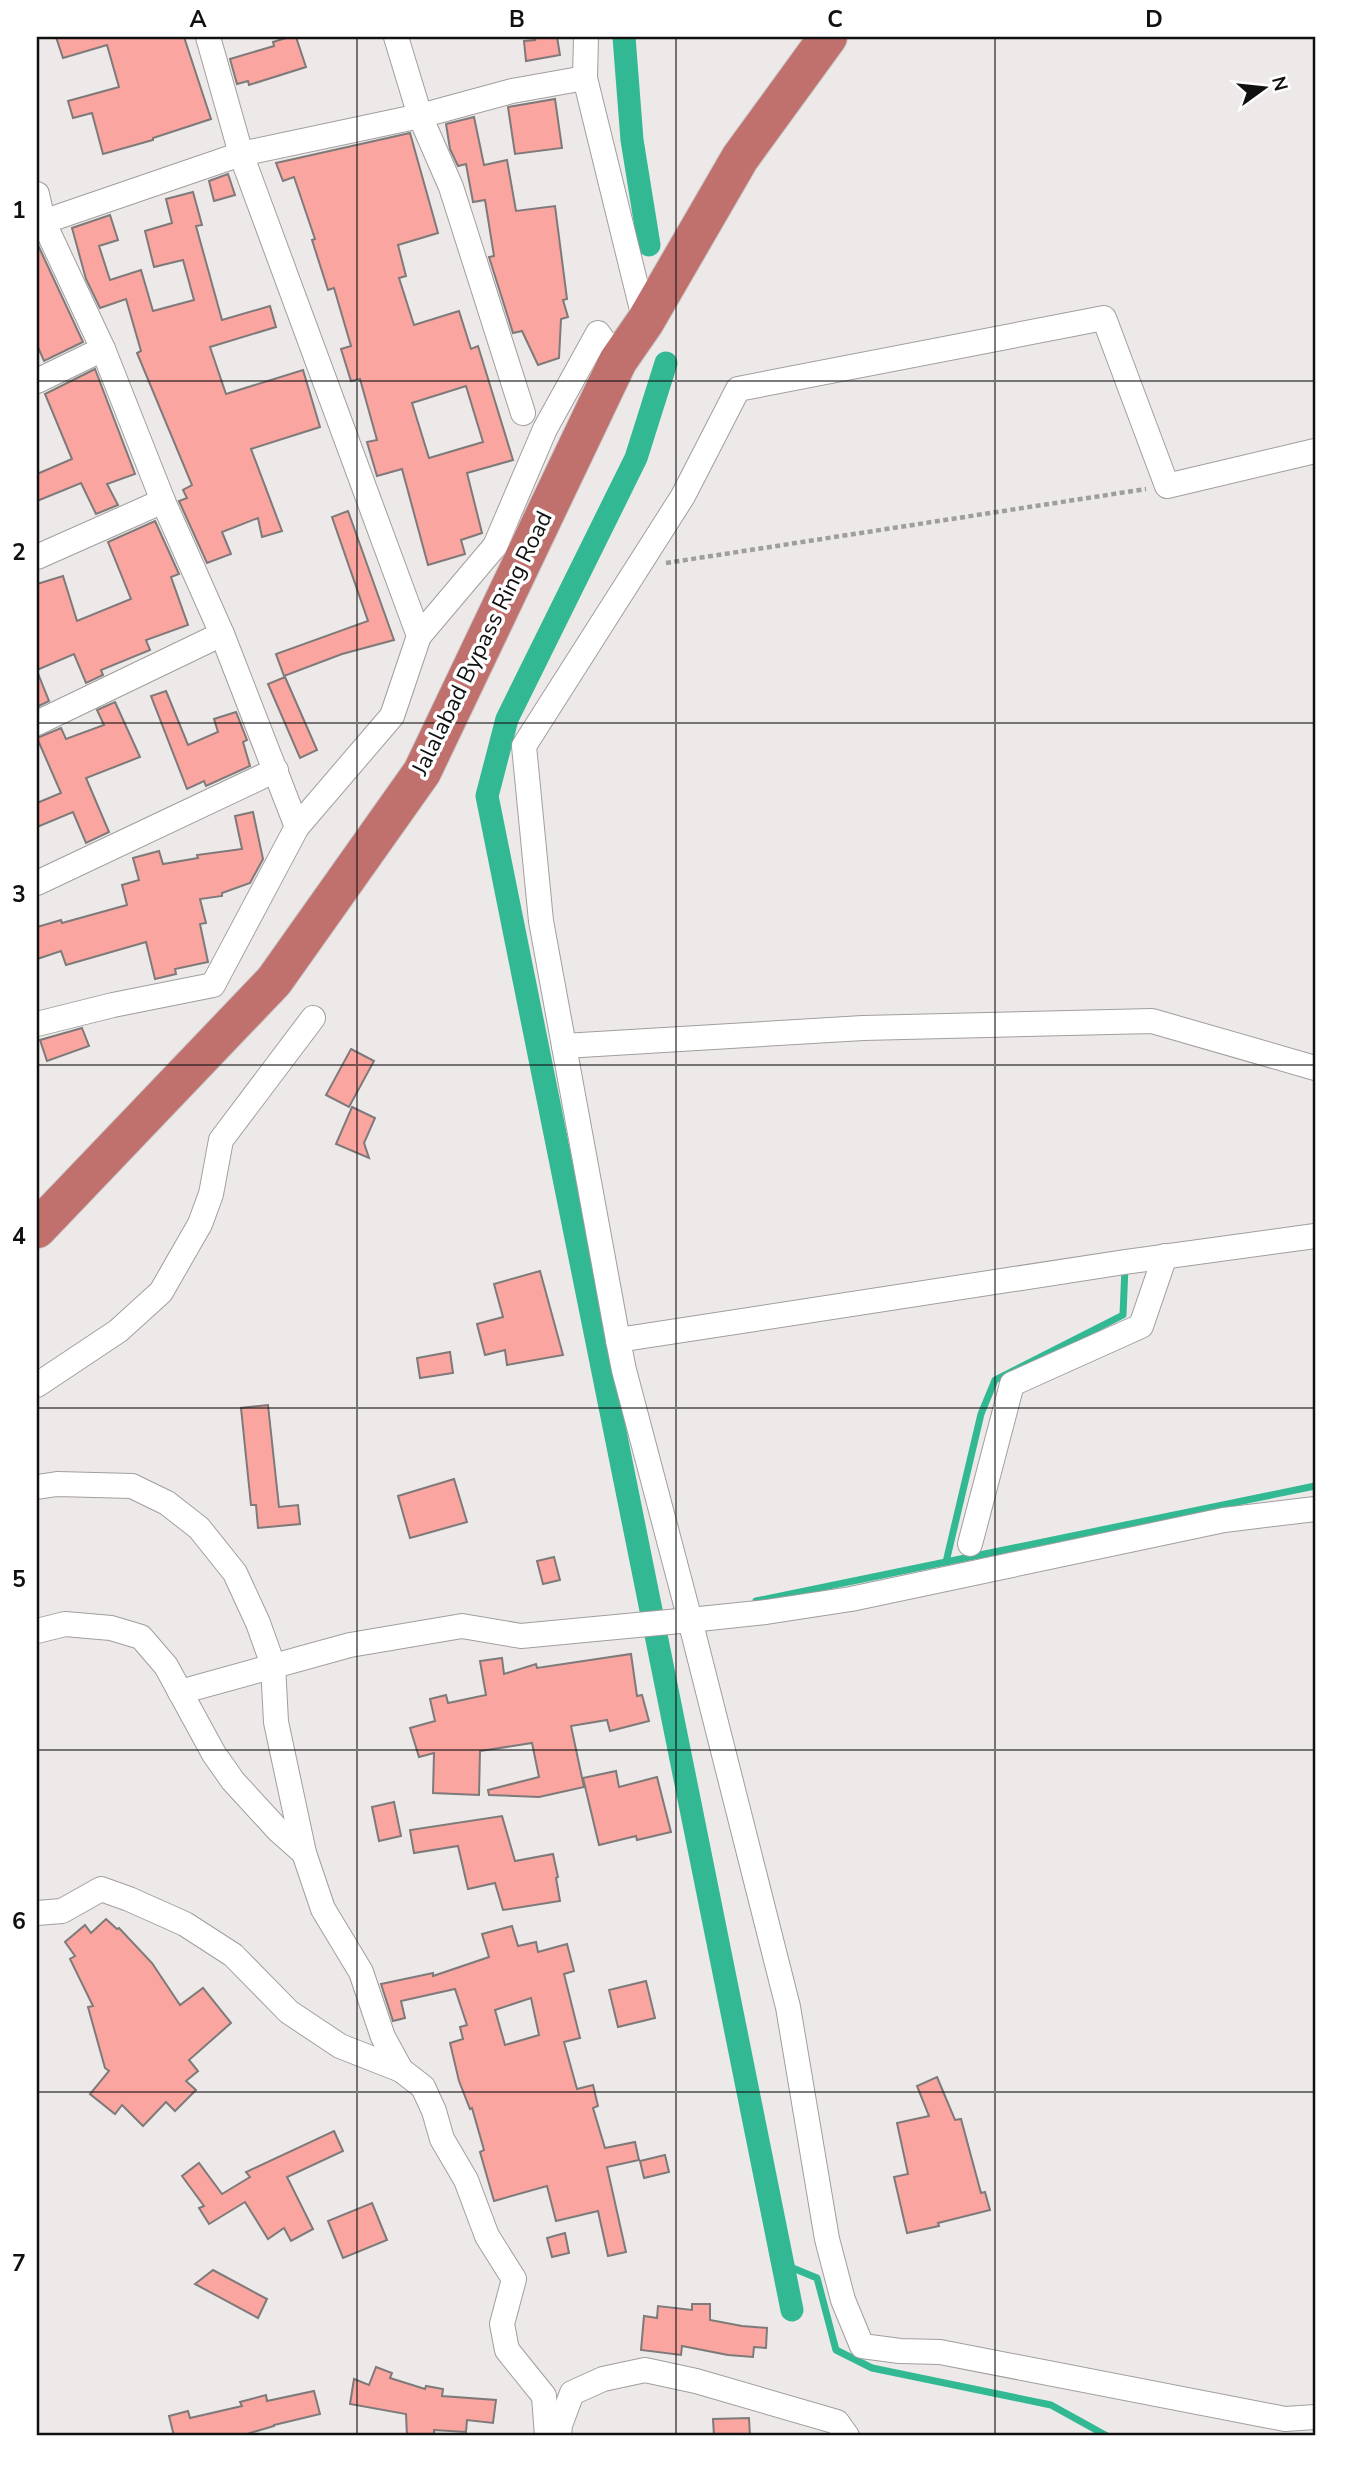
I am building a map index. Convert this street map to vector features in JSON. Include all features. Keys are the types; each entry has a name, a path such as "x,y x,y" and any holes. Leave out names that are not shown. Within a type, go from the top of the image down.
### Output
{"highway":[{"name":"Jalalabad Bypass Ring Road","path":"37,1229 274,981 422,772 618,361 645,323 740,158 828,37"}],"street":[{"path":"208,37 242,154 419,636"},
{"path":"397,37 420,116 451,187 523,413"},
{"path":"586,37 585,78 645,323"},
{"path":"40,222 242,154 420,116 512,91 585,78"},
{"path":"37,194 40,222 103,349 163,501 222,635 297,827"},
{"path":"1315,451 1167,486 1104,318 738,389 683,496 524,746 541,921 624,1370 788,2007 827,2239 843,2300 862,2346 900,2351 940,2351 1285,2419 1315,2417"},
{"path":"37,1024 213,985 297,827 392,716 419,636 495,546 545,429 598,333 618,361"},
{"path":"37,381 103,349"},
{"path":"37,557 163,501"},
{"path":"37,723 222,635"},
{"path":"37,883 276,770"},
{"path":"37,1385 118,1331 161,1292 200,1224 211,1194 221,1140 313,1018"},
{"path":"564,1046 863,1028 1152,1021 1315,1068"},
{"path":"618,1340 1165,1256 1315,1236"},
{"path":"971,1544 1012,1384 1141,1326 1165,1256"},
{"path":"37,1487 57,1484 132,1486 167,1503 199,1528 235,1573 258,1623 273,1665 276,1722 304,1853 323,1909 361,1972 383,2037 401,2070"},
{"path":"180,1692 350,1645 462,1626 521,1636 766,1612 851,1599 1224,1520 1315,1509"},
{"path":"37,1631 65,1624 111,1628 141,1637 166,1667 214,1755 233,1781 278,1830 304,1853"},
{"path":"37,1913 62,1911 101,1889 185,1924 233,1955 289,2012 340,2046 401,2070 423,2087 442,2139 466,2180 487,2236 514,2279 502,2324 507,2350 544,2396 547,2436"},
{"path":"559,2436 560,2425 572,2393 603,2379 645,2370 696,2381 837,2422 847,2436"}],"path":[{"path":"638,567 1167,486"}],"building":[{"path":"56,37 184,37 211,119 103,154 92,113 73,118 68,101 119,87 107,45 63,58"},
{"path":"296,37 306,67 249,85 248,81 237,84 230,59 274,46 273,42"},
{"path":"534,37 557,37 560,55 526,61 524,41 535,40"},
{"path":"555,99 562,148 515,154 508,107"},
{"path":"474,117 484,165 507,160 516,211 555,206 567,299 563,300 568,317 561,319 559,358 538,365 522,331 513,333 489,257 494,256 485,200 473,202 466,164 458,166 450,149 446,124"},
{"path":"410,133 438,233 398,245 406,276 399,278 414,325 459,311 471,349 478,346 513,460 467,473 482,533 461,540 465,554 428,565 402,469 377,476 367,442 377,440 360,379 351,381 341,349 351,346 334,288 328,290 312,240 315,239 294,177 283,181 276,163","holes":["466,386 483,442 429,458 412,403"]},
{"path":"228,174 235,195 214,201 209,181"},
{"path":"193,192 202,225 196,226 222,320 270,306 276,327 210,347 226,394 303,370 320,427 251,449 282,531 262,537 258,518 222,532 231,554 207,563 179,501 187,498 183,490 192,485 137,353 141,351 126,299 100,308 86,279 72,228 110,215 118,240 99,246 110,280 141,270 153,311 194,300 183,260 154,267 145,231 172,223 166,199"},
{"path":"37,243 83,342 44,361 37,345"},
{"path":"95,369 135,474 107,484 118,505 96,514 81,483 37,501 37,474 72,459 45,394"},
{"path":"348,511 394,640 342,654 284,676 276,654 368,621 332,517"},
{"path":"155,521 179,574 171,577 188,625 146,640 150,650 101,670 103,675 86,683 74,654 37,670 37,584 63,576 77,621 131,599 108,542"},
{"path":"37,671 49,701 37,707"},
{"path":"285,677 317,750 300,758 268,684"},
{"path":"166,691 188,745 218,732 214,719 236,712 247,740 243,742 250,766 206,786 204,781 187,789 151,696"},
{"path":"115,702 140,757 86,778 109,832 86,843 73,812 37,827 37,803 61,793 37,738 61,728 66,739 104,725 97,710"},
{"path":"253,812 263,859 250,883 222,893 222,896 200,899 206,923 200,924 208,962 175,969 176,974 155,979 146,942 66,965 61,951 37,959 37,927 127,905 122,885 139,880 133,858 159,851 163,864 198,858 197,855 242,849 235,816"},
{"path":"82,1028 89,1046 47,1061 40,1040"},
{"path":"351,1049 374,1061 349,1107 326,1095"},
{"path":"352,1107 375,1118 364,1143 369,1158 336,1144"},
{"path":"540,1271 563,1355 507,1365 505,1350 485,1355 477,1324 503,1317 494,1284"},
{"path":"450,1352 453,1373 420,1378 417,1358"},
{"path":"268,1405 279,1507 298,1505 300,1524 258,1528 256,1505 251,1505 241,1408"},
{"path":"454,1479 467,1522 410,1538 398,1496"},
{"path":"554,1557 560,1580 543,1584 537,1561"},
{"path":"631,1654 637,1696 642,1695 649,1721 610,1731 607,1720 571,1726 584,1787 539,1797 489,1795 488,1790 539,1777 532,1743 480,1751 479,1795 433,1793 434,1753 419,1757 410,1728 435,1721 430,1699 446,1695 448,1703 486,1695 480,1661 502,1658 504,1674 536,1664 537,1668"},
{"path":"616,1771 619,1787 657,1777 671,1832 637,1840 636,1836 599,1845 583,1778"},
{"path":"394,1802 401,1836 379,1841 372,1807"},
{"path":"502,1816 515,1861 553,1854 560,1901 503,1910 495,1883 468,1889 458,1846 414,1853 410,1830"},
{"path":"106,1919 119,1928 152,1963 180,2005 203,1988 231,2023 189,2060 198,2071 186,2081 196,2090 175,2111 166,2102 143,2126 122,2105 115,2114 90,2094 109,2071 105,2068 88,2007 93,2006 70,1959 75,1956 65,1942 85,1925 91,1933"},
{"path":"512,1926 518,1946 536,1942 538,1952 567,1944 574,1971 564,1974 580,2038 564,2042 577,2089 593,2085 598,2106 593,2108 605,2148 635,2142 639,2160 607,2167 626,2252 608,2256 598,2211 556,2221 547,2186 494,2201 480,2152 484,2150 472,2108 470,2109 459,2081 450,2043 463,2039 460,2027 467,2025 455,1989 401,2001 405,2018 393,2021 381,1984 433,1973 433,1976 489,1957 482,1934","holes":["531,1998 539,2035 505,2045 495,2010"]},
{"path":"646,1981 655,2018 618,2027 609,1990"},
{"path":"937,2077 955,2120 961,2119 981,2193 985,2192 990,2210 907,2233 894,2177 908,2174 897,2123 929,2116 917,2086"},
{"path":"334,2131 343,2151 287,2177 313,2229 291,2241 284,2228 268,2239 245,2202 209,2224 199,2208 204,2206 182,2176 199,2163 222,2194 250,2177 246,2172"},
{"path":"665,2155 669,2172 644,2178 640,2161"},
{"path":"372,2203 387,2240 343,2258 328,2221"},
{"path":"565,2233 569,2253 552,2257 547,2238"},
{"path":"213,2270 267,2299 258,2318 195,2284"},
{"path":"692,2304 710,2304 710,2320 767,2328 766,2348 754,2347 753,2357 682,2346 681,2355 641,2350 644,2316 657,2318 658,2306 692,2310"},
{"path":"376,2367 392,2373 390,2378 425,2389 426,2386 443,2389 442,2396 496,2400 493,2423 467,2420 466,2432 434,2430 434,2436 407,2436 406,2414 350,2404 354,2379 369,2385"},
{"path":"314,2391 320,2414 240,2436 174,2436 169,2416 188,2411 190,2418 242,2406 240,2402 266,2395 267,2401"},
{"path":"749,2418 750,2436 714,2436 713,2419"}],"waterway":[{"path":"624,37 632,140 649,245"},
{"path":"666,363 636,458 507,719 487,796 792,2310"},
{"path":"946,1562 981,1414 995,1380 1123,1315 1125,1267"},
{"path":"756,1601 1315,1486"},
{"path":"783,2264 817,2278 836,2350 872,2368 1051,2405 1107,2436"}]}
